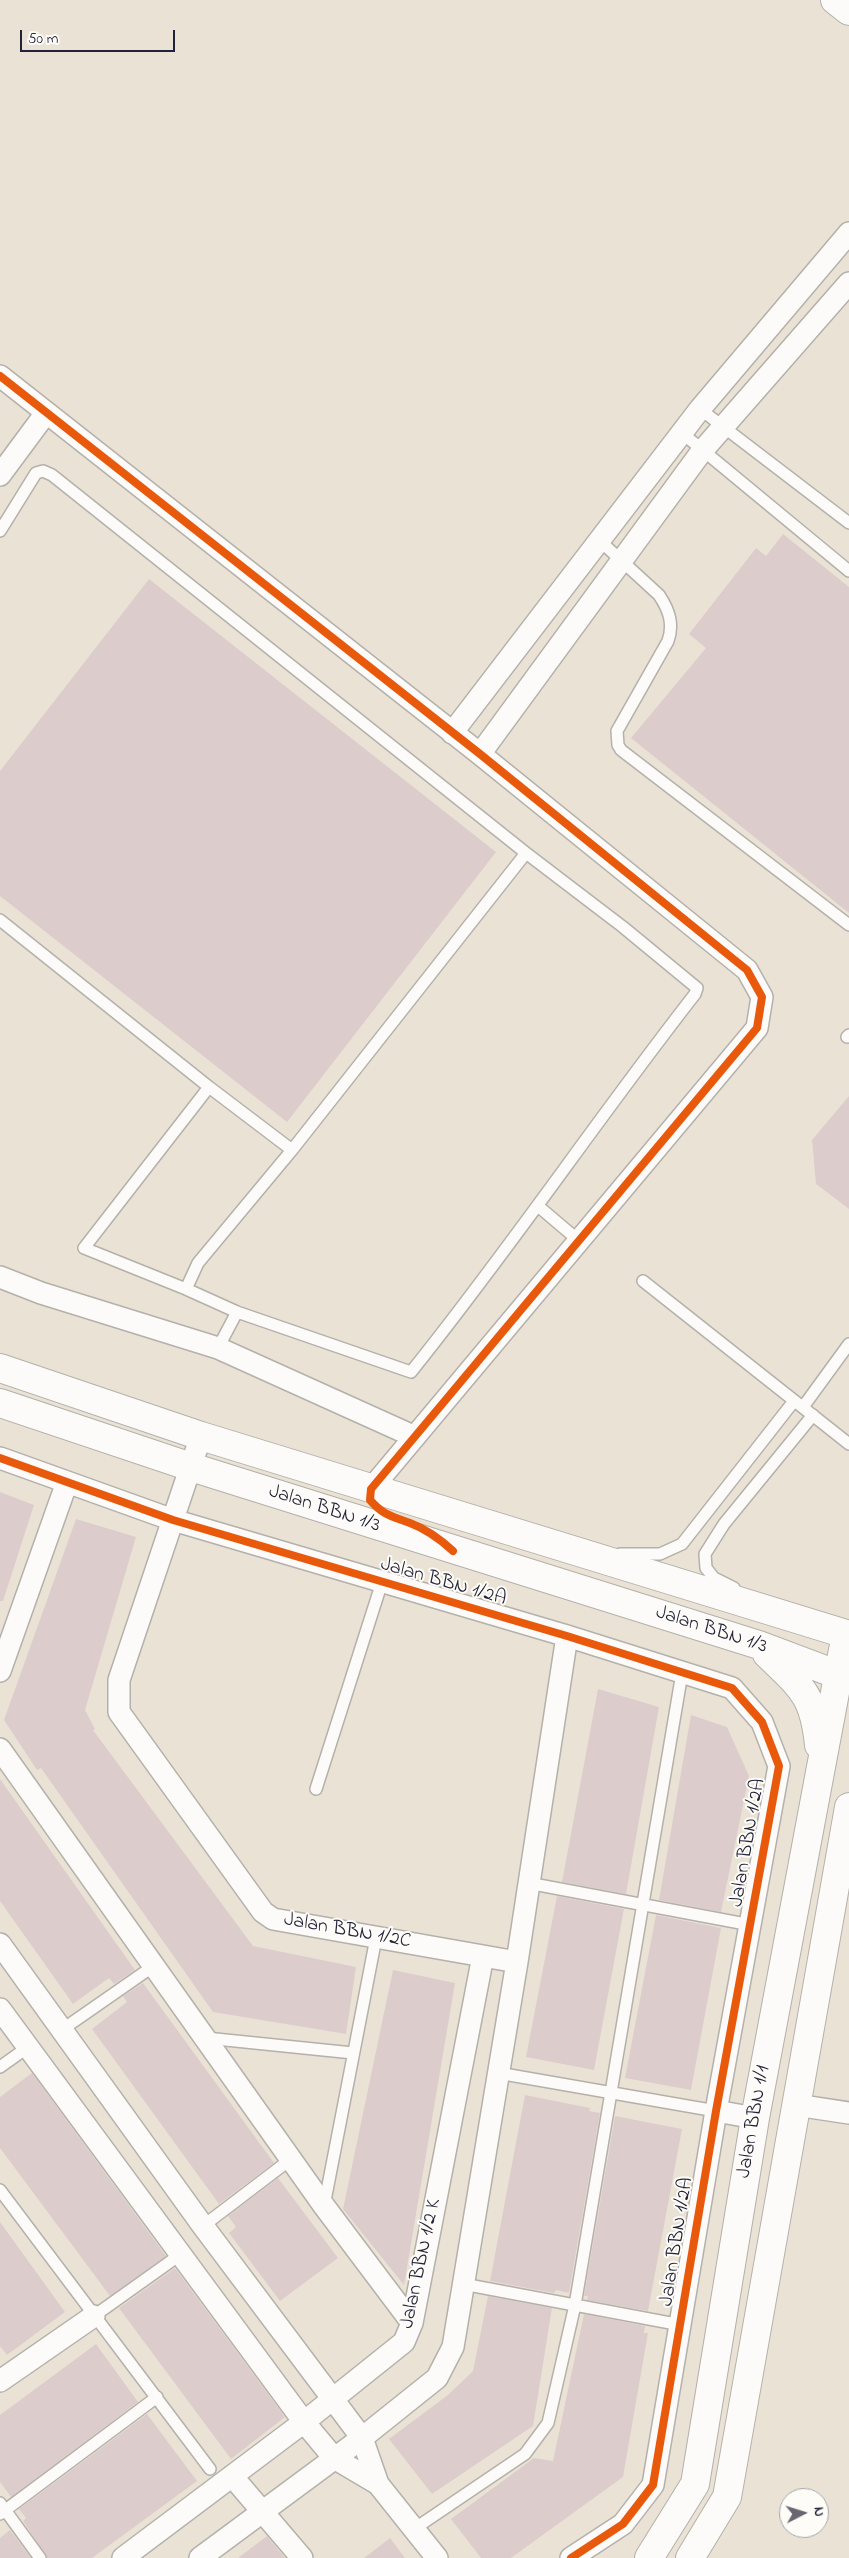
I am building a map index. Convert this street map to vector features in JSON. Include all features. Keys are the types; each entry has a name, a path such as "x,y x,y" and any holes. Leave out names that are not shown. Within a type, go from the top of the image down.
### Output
{"street":[{"path":"835,0 849,11"},
{"path":"452,733 700,409 849,233"},
{"path":"480,754 702,451 849,283"},
{"path":"0,376 480,754 747,970 762,997 757,1028 413,1436 371,1489 370,1500 380,1512 410,1523 436,1536 453,1551"},
{"path":"0,475 46,413"},
{"path":"0,1277 41,1293 218,1348 413,1436"},
{"name":"Jalan BBN 1/3","path":"0,1368 201,1436 848,1635"},
{"name":"Jalan BBN 1/3","path":"0,1403 191,1467 453,1551 759,1645 844,1678"},
{"name":"Jalan BBN 1/2C","path":"201,1436 119,1680 119,1712 263,1912 272,1920 517,1962"},
{"name":"Jalan BBN 1/2A","path":"1,1459 173,1520 567,1636 732,1688 762,1722 778,1766 751,1925 716,2111 653,2485 623,2524 571,2558"},
{"path":"0,1671 67,1482"},
{"name":"Jalan BBN 1/1","path":"649,2558 694,2484 755,2118 821,1769 844,1678 848,1635"},
{"path":"517,1962 567,1636"},
{"path":"759,1645 806,1694 815,1712 821,1769"},
{"path":"0,1749 155,1965 324,2206 412,2323"},
{"name":"Jalan BBN 1/1","path":"690,2558 727,2497 849,1807"},
{"path":"0,1944 203,2226 362,2438 378,2484 438,2558"},
{"name":"Jalan BBN 1/2 K","path":"123,2558 304,2422 404,2342 412,2323 483,1956"},
{"name":"Jalan BBN 1/2 K","path":"200,2558 362,2438 437,2378 452,2347 517,1962"},
{"path":"0,2009 304,2422 334,2458 378,2484"},
{"path":"796,2105 849,2113"},
{"path":"716,2111 755,2118"},
{"path":"0,2381 94,2316"},
{"path":"232,2476 302,2558"}],"lane":[{"path":"700,409 849,523"},
{"path":"682,433 849,571"},
{"path":"0,531 36,473 43,471 52,475 526,853 624,928 697,988 695,994 470,1300 411,1372 237,1312 186,1288 84,1248 209,1087"},
{"path":"599,540 659,595 666,606 671,632 651,673 617,731 618,745 621,750 849,925"},
{"path":"186,1288 198,1263 292,1150 526,853"},
{"path":"0,920 209,1087 292,1150"},
{"path":"538,1206 578,1240"},
{"path":"643,1281 849,1444"},
{"path":"218,1348 237,1312"},
{"path":"576,1552 660,1554 682,1544 849,1344"},
{"path":"781,1614 714,1578 706,1568 704,1554 724,1524 813,1415"},
{"path":"316,1789 382,1582"},
{"path":"414,2529 525,2454 548,2424 574,2305 610,2092 645,1905 682,1673"},
{"path":"528,1882 751,1925"},
{"path":"324,2206 376,1938"},
{"path":"63,2029 155,1965"},
{"path":"206,2038 353,2053"},
{"path":"0,2067 28,2047"},
{"path":"498,2073 716,2111"},
{"path":"203,2226 291,2159"},
{"path":"0,2190 210,2469"},
{"path":"94,2316 181,2254"},
{"path":"463,2284 681,2325"},
{"path":"40,2558 2,2509 157,2398"}],"building":[{"path":"783,534 849,587 849,913 631,738 706,648 689,634 756,548 766,556"},
{"path":"149,579 496,852 287,1122 0,896 0,771"},
{"path":"849,1096 849,1209 816,1184 812,1140"},
{"path":"0,1492 34,1505 3,1601 0,1601"},
{"path":"76,1519 136,1537 85,1710 95,1729 93,1730 253,1946 356,1967 346,2034 213,2012 41,1768 37,1770 4,1720"},
{"path":"598,1689 659,1707 626,1894 562,1882"},
{"path":"691,1715 727,1727 749,1776 721,1912 659,1900"},
{"path":"0,1779 135,1970 114,1984 109,1978 73,2004 0,1901"},
{"path":"557,1896 624,1909 594,2070 526,2057"},
{"path":"656,1915 721,1928 691,2090 625,2078"},
{"path":"393,1970 455,1983 404,2285 343,2209"},
{"path":"143,1983 274,2163 219,2204 92,2029 127,2002 123,1996"},
{"path":"32,2073 166,2256 110,2296 0,2148 0,2097"},
{"path":"525,2095 590,2108 589,2111 600,2113 569,2293 556,2290 554,2293 490,2281"},
{"path":"615,2116 682,2129 648,2311 587,2300 588,2296 584,2296"},
{"path":"278,2178 338,2258 280,2301 229,2233 236,2227 228,2216"},
{"path":"0,2222 65,2312 7,2355 0,2346"},
{"path":"175,2268 285,2417 231,2459 119,2308"},
{"path":"488,2296 552,2308 533,2426 432,2494 389,2439 448,2395 473,2371"},
{"path":"584,2314 645,2326 644,2333 648,2333 623,2477 511,2558 481,2558 451,2519 534,2458 553,2461"},
{"path":"96,2344 138,2402 11,2497 0,2482 0,2415"},
{"path":"147,2414 197,2481 92,2558 47,2558 23,2521 26,2518 19,2509"},
{"path":"10,2530 31,2558 0,2558 0,2538"},
{"path":"267,2536 285,2558 238,2558"},
{"path":"390,2538 405,2558 364,2558"}],"cycle path":[{"path":"0,376 480,754 747,970 762,997 757,1028 371,1489 370,1500 380,1509 388,1515 427,1531 453,1551"},
{"path":"0,1458 173,1520 567,1636 732,1688 762,1722 779,1766 716,2111 653,2485 623,2524 571,2558"}]}
